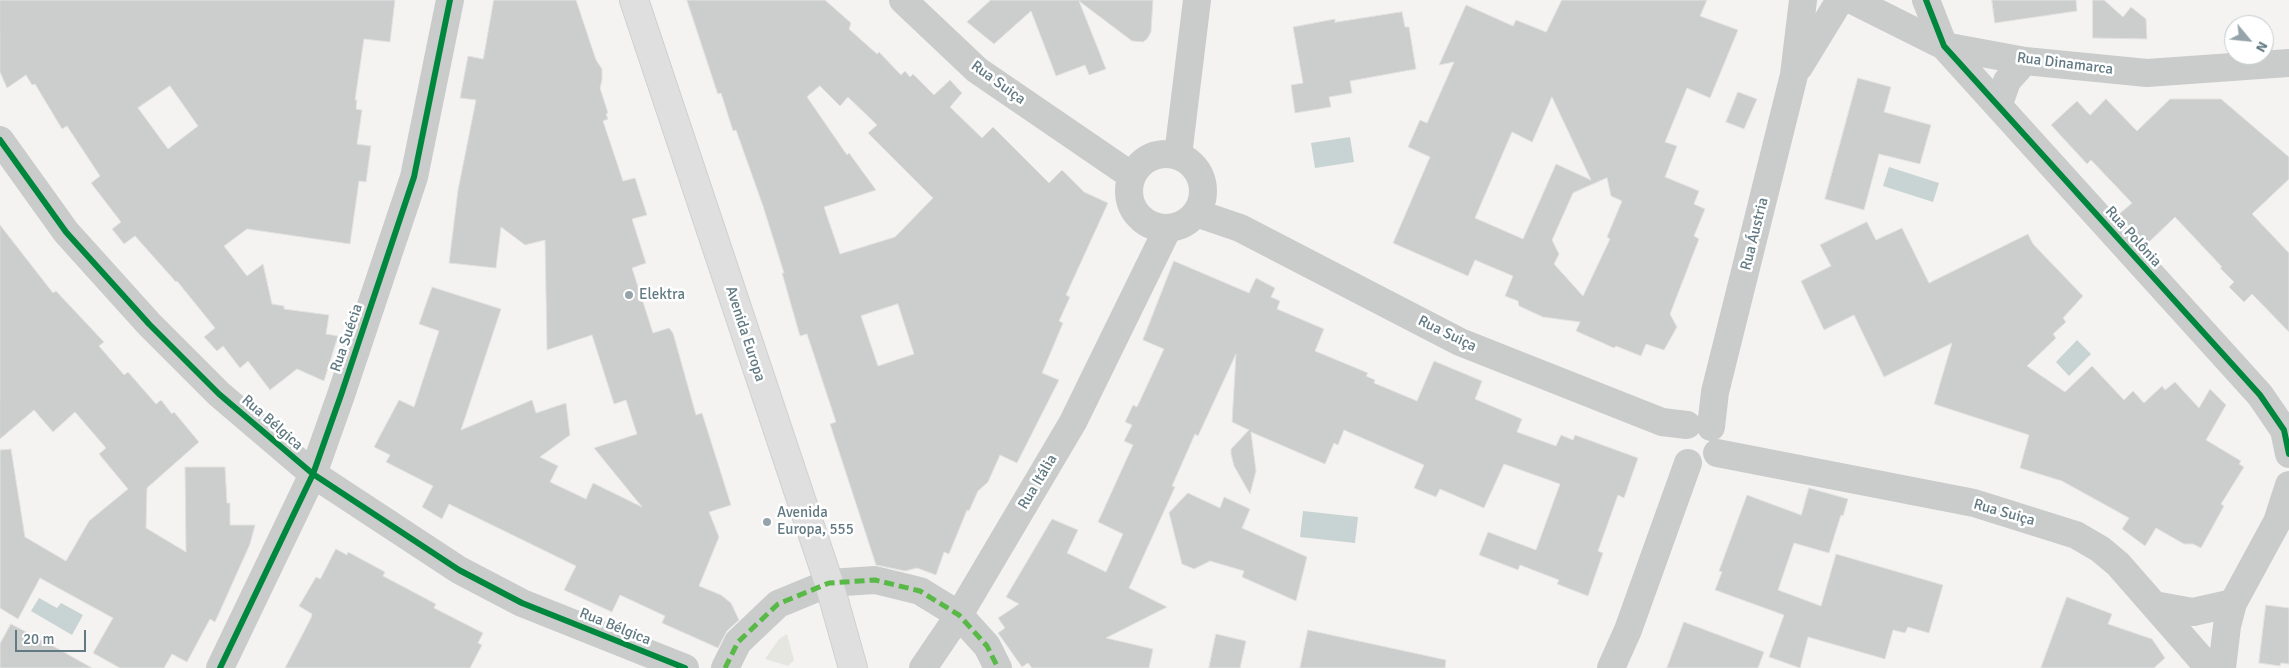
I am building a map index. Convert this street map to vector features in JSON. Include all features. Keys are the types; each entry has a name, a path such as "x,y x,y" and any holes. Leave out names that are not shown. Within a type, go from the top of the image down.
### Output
{"main road":[{"name":"Avenida Europa","path":"634,0 829,584 853,668"}],"street":[{"name":"Rua Suécia","path":"220,668 313,474 414,177 450,0"},
{"name":"Rua Suiça","path":"904,0 977,70 1101,156 1136,170"},
{"path":"1171,154 1189,75 1197,0"},
{"path":"1783,0 1808,37 1842,21 1863,6"},
{"name":"Rua Áustria","path":"1803,0 1808,37"},
{"name":"Rua Áustria","path":"1696,432 1715,392 1794,75 1808,37 1840,0"},
{"path":"1926,0 1944,46"},
{"name":"Rua Dinamarca","path":"1863,6 1944,46 2025,61 2147,74 2289,63"},
{"name":"Rua Polônia","path":"1944,46 1999,104 2015,126 2260,395 2284,430 2289,454"},
{"path":"1999,104 2007,81 2025,61"},
{"name":"Rua Bélgica","path":"0,140 66,232 149,324 219,394 313,474 459,570 522,603 685,668"},
{"path":"1171,154 1190,162 1198,172 1203,185 1199,206 1188,221 1160,227 1140,217 1132,205 1129,190 1136,170 1151,156 1171,154"},
{"name":"Rua Suiça","path":"1199,206 1460,342 1696,432 1746,457 1974,503 2076,535 2100,549 2118,564 2209,668"},
{"name":"Rua Itália","path":"922,668 959,615 1073,422 1139,288 1160,227"},
{"path":"1611,668 1628,630 1688,462 1681,456 1677,447 1696,432"},
{"path":"2222,668 2227,626 2233,603 2277,522 2289,485"},
{"path":"725,668 738,642 778,604 829,584 875,580 920,591 959,615 987,646 998,668"},
{"path":"2154,604 2193,612 2233,603"}],"shaded area":[{"path":"1350,137 1354,162 1315,168 1311,143"},
{"path":"1889,167 1939,183 1933,202 1883,186"},
{"path":"2077,340 2091,354 2069,376 2056,362"},
{"path":"1303,511 1358,517 1355,543 1300,537"},
{"path":"39,598 57,608 61,603 83,615 72,635 31,611"},
{"path":"787,634 794,660 788,666 765,659 779,639"}],"building":[{"path":"0,0 395,0 390,42 364,39 355,100 357,100 356,109 362,110 357,144 371,146 366,182 359,181 350,244 247,229 224,246 247,276 263,264 272,304 284,306 284,309 329,315 326,334 338,336 324,381 297,369 270,390 248,361 240,368 223,346 217,351 204,337 215,328 177,281 135,236 124,244 112,229 121,222 91,183 100,176 67,126 62,129 35,84 32,85 26,75 7,88 0,72","holes":["170,86 198,126 168,149 138,108"]},
{"path":"494,0 576,0 596,60 602,69 600,88 608,113 606,114 608,119 603,121 623,181 635,178 647,215 632,219 646,263 632,268 653,333 669,328 673,333 696,415 702,413 731,505 709,512 719,537 699,586 721,595 731,603 739,620 727,631 718,648 662,623 665,616 620,595 612,612 564,590 576,566 449,504 442,519 422,507 433,486 386,462 390,455 374,447 399,400 414,407 439,331 419,324 432,287 501,309 461,430 532,400 536,413 566,403 570,435 540,457 558,466 550,482 586,499 593,483 642,507 594,448 637,434 626,400 614,404 592,335 547,350 545,240 525,245 501,227 496,268 449,263 458,190 476,100 460,98 468,56 483,59"},
{"path":"687,0 825,0 851,23 849,29 877,54 879,52 901,75 905,71 910,77 913,74 934,95 950,80 962,93 950,107 982,138 993,127 1049,183 1062,170 1084,192 1108,203 1066,295 1070,297 1059,321 1063,323 1042,373 1059,380 1017,463 1000,455 988,482 978,491 969,511 967,510 949,554 944,552 936,575 917,568 905,571 876,565 830,424 836,422 807,334 800,336 782,273 784,273 763,206 736,130 733,131 721,93 718,94","holes":["820,86 840,106 848,97 877,125 868,133 933,198 895,237 840,254 824,207 876,190 849,153 847,155 807,97","898,304 914,354 878,366 861,316"]},
{"path":"991,0 1153,0 1151,32 1143,42 1132,41 1079,1 1106,69 1089,75 1085,65 1056,76 1031,11 994,44 967,22"},
{"path":"1562,0 1707,0 1700,16 1738,30 1710,98 1687,88 1665,142 1677,146 1665,177 1699,191 1694,204 1705,209 1694,236 1699,239 1670,314 1677,327 1664,350 1646,344 1641,356 1616,346 1614,348 1576,331 1580,322 1543,317 1519,306 1518,301 1505,296 1513,276 1475,260 1468,276 1393,243 1430,157 1408,147 1420,120 1427,123 1454,62 1439,65 1466,5 1513,26 1516,20 1546,32","holes":["1552,97 1591,180 1556,164 1523,239 1475,218 1512,132 1532,142","1607,178 1611,196 1622,201 1607,237 1610,239 1583,296 1554,264 1559,254 1552,240 1573,193"]},
{"path":"1992,0 2076,0 2077,11 1995,23"},
{"path":"2093,0 2104,0 2123,17 2131,7 2146,19 2147,39 2093,38"},
{"path":"1402,12 1405,27 1409,27 1416,69 1350,81 1352,93 1329,97 1331,107 1295,113 1291,85 1303,83 1293,27 1335,19 1335,22"},
{"path":"1858,78 1891,87 1884,112 1931,125 1920,164 1879,154 1864,210 1825,199"},
{"path":"1738,92 1757,99 1744,129 1726,122"},
{"path":"2106,99 2137,131 2170,99 2221,99 2289,157 2289,179 2252,214 2289,253 2289,332 2252,294 2244,302 2229,287 2234,282 2175,217 2147,244 2118,215 2132,203 2091,160 2087,164 2051,125 2077,101 2090,115"},
{"path":"1867,222 1876,240 1902,228 1929,283 2028,234 2033,244 2083,296 2063,318 2066,322 2053,334 2056,338 2027,366 2065,392 2092,366 2124,400 2133,391 2144,403 2162,386 2165,390 2175,382 2199,408 2210,389 2226,405 2206,440 2241,461 2239,464 2244,467 2221,504 2224,506 2201,548 2193,544 2184,544 2156,528 2145,546 2122,529 2129,518 2062,481 2020,468 2029,435 1934,404 1952,343 1884,377 1854,315 1824,330 1801,281 1831,266 1820,245"},
{"path":"0,225 53,293 56,291 104,342 99,346 124,375 128,372 156,404 161,400 172,414 174,412 199,442 147,488 146,528 186,552 185,467 225,467 227,503 230,503 230,525 255,525 250,544 215,622 210,619 187,662 172,654 164,668 120,668 93,653 113,618 40,578 18,619 0,608 0,450 11,449 25,537 66,561 89,521 128,489 99,454 106,448 75,412 53,432 34,410 0,439"},
{"path":"1174,261 1249,293 1256,278 1275,288 1271,297 1280,301 1277,309 1324,329 1315,351 1368,373 1366,376 1375,380 1374,383 1417,401 1434,361 1482,381 1475,399 1522,419 1517,432 1556,446 1561,435 1573,440 1575,435 1638,458 1624,498 1618,495 1598,551 1603,553 1588,596 1557,584 1559,580 1520,565 1518,570 1479,555 1488,532 1536,550 1560,484 1504,464 1484,508 1440,489 1436,497 1414,488 1424,465 1344,430 1338,445 1334,443 1325,464 1251,432 1256,471 1250,494 1234,466 1231,454 1231,449 1249,430 1232,422 1236,354 1198,436 1195,434 1172,486 1175,487 1129,588 1167,607 1106,638 1153,649 1149,668 1032,668 1028,663 1022,667 998,633 1005,628 998,618 1019,604 1006,597 1052,519 1078,530 1067,553 1106,572 1123,534 1098,522 1133,445 1124,441 1132,425 1125,422 1133,405 1137,407 1164,349 1143,340"},
{"path":"1809,488 1848,499 1843,516 1841,515 1829,553 1794,543 1778,590 1821,606 1836,554 1943,585 1929,633 1908,627 1905,633 1893,630 1885,659 1808,637 1800,668 1769,657 1784,615 1715,590 1722,572 1719,571 1747,495 1801,515"},
{"path":"1188,493 1220,508 1224,497 1250,509 1242,528 1307,557 1296,601 1242,577 1244,571 1210,561 1194,569 1182,564 1169,513"},
{"path":"336,549 347,555 348,552 385,572 383,576 436,604 434,608 483,633 478,643 482,645 470,668 285,668 312,614 299,606 316,577 320,579"},
{"path":"2067,597 2112,614 2108,624 2152,639 2165,658 2154,668 2041,668"},
{"path":"2266,605 2289,608 2289,664 2281,663 2280,666 2259,663"},
{"path":"1684,622 1764,652 1758,668 1667,668"},
{"path":"11,624 92,668 0,668 0,644"},
{"path":"1308,630 1446,660 1445,668 1300,668"},
{"path":"1216,634 1246,641 1240,668 1209,668"}],"marked path":[{"path":"725,668 738,642 778,604 829,583 875,580 920,591 959,615 987,646 998,668"}],"cycle path":[{"path":"220,668 313,474 341,395 414,177 450,0"},
{"path":"1926,0 1944,46 2260,395 2284,430 2289,454"},
{"path":"0,140 66,232 149,324 219,394 313,474 459,570 522,603 685,668"}],"place":[{"name":"Elektra","path":"629,295"},
{"name":"Avenida Europa, 555","path":"767,522"}]}
